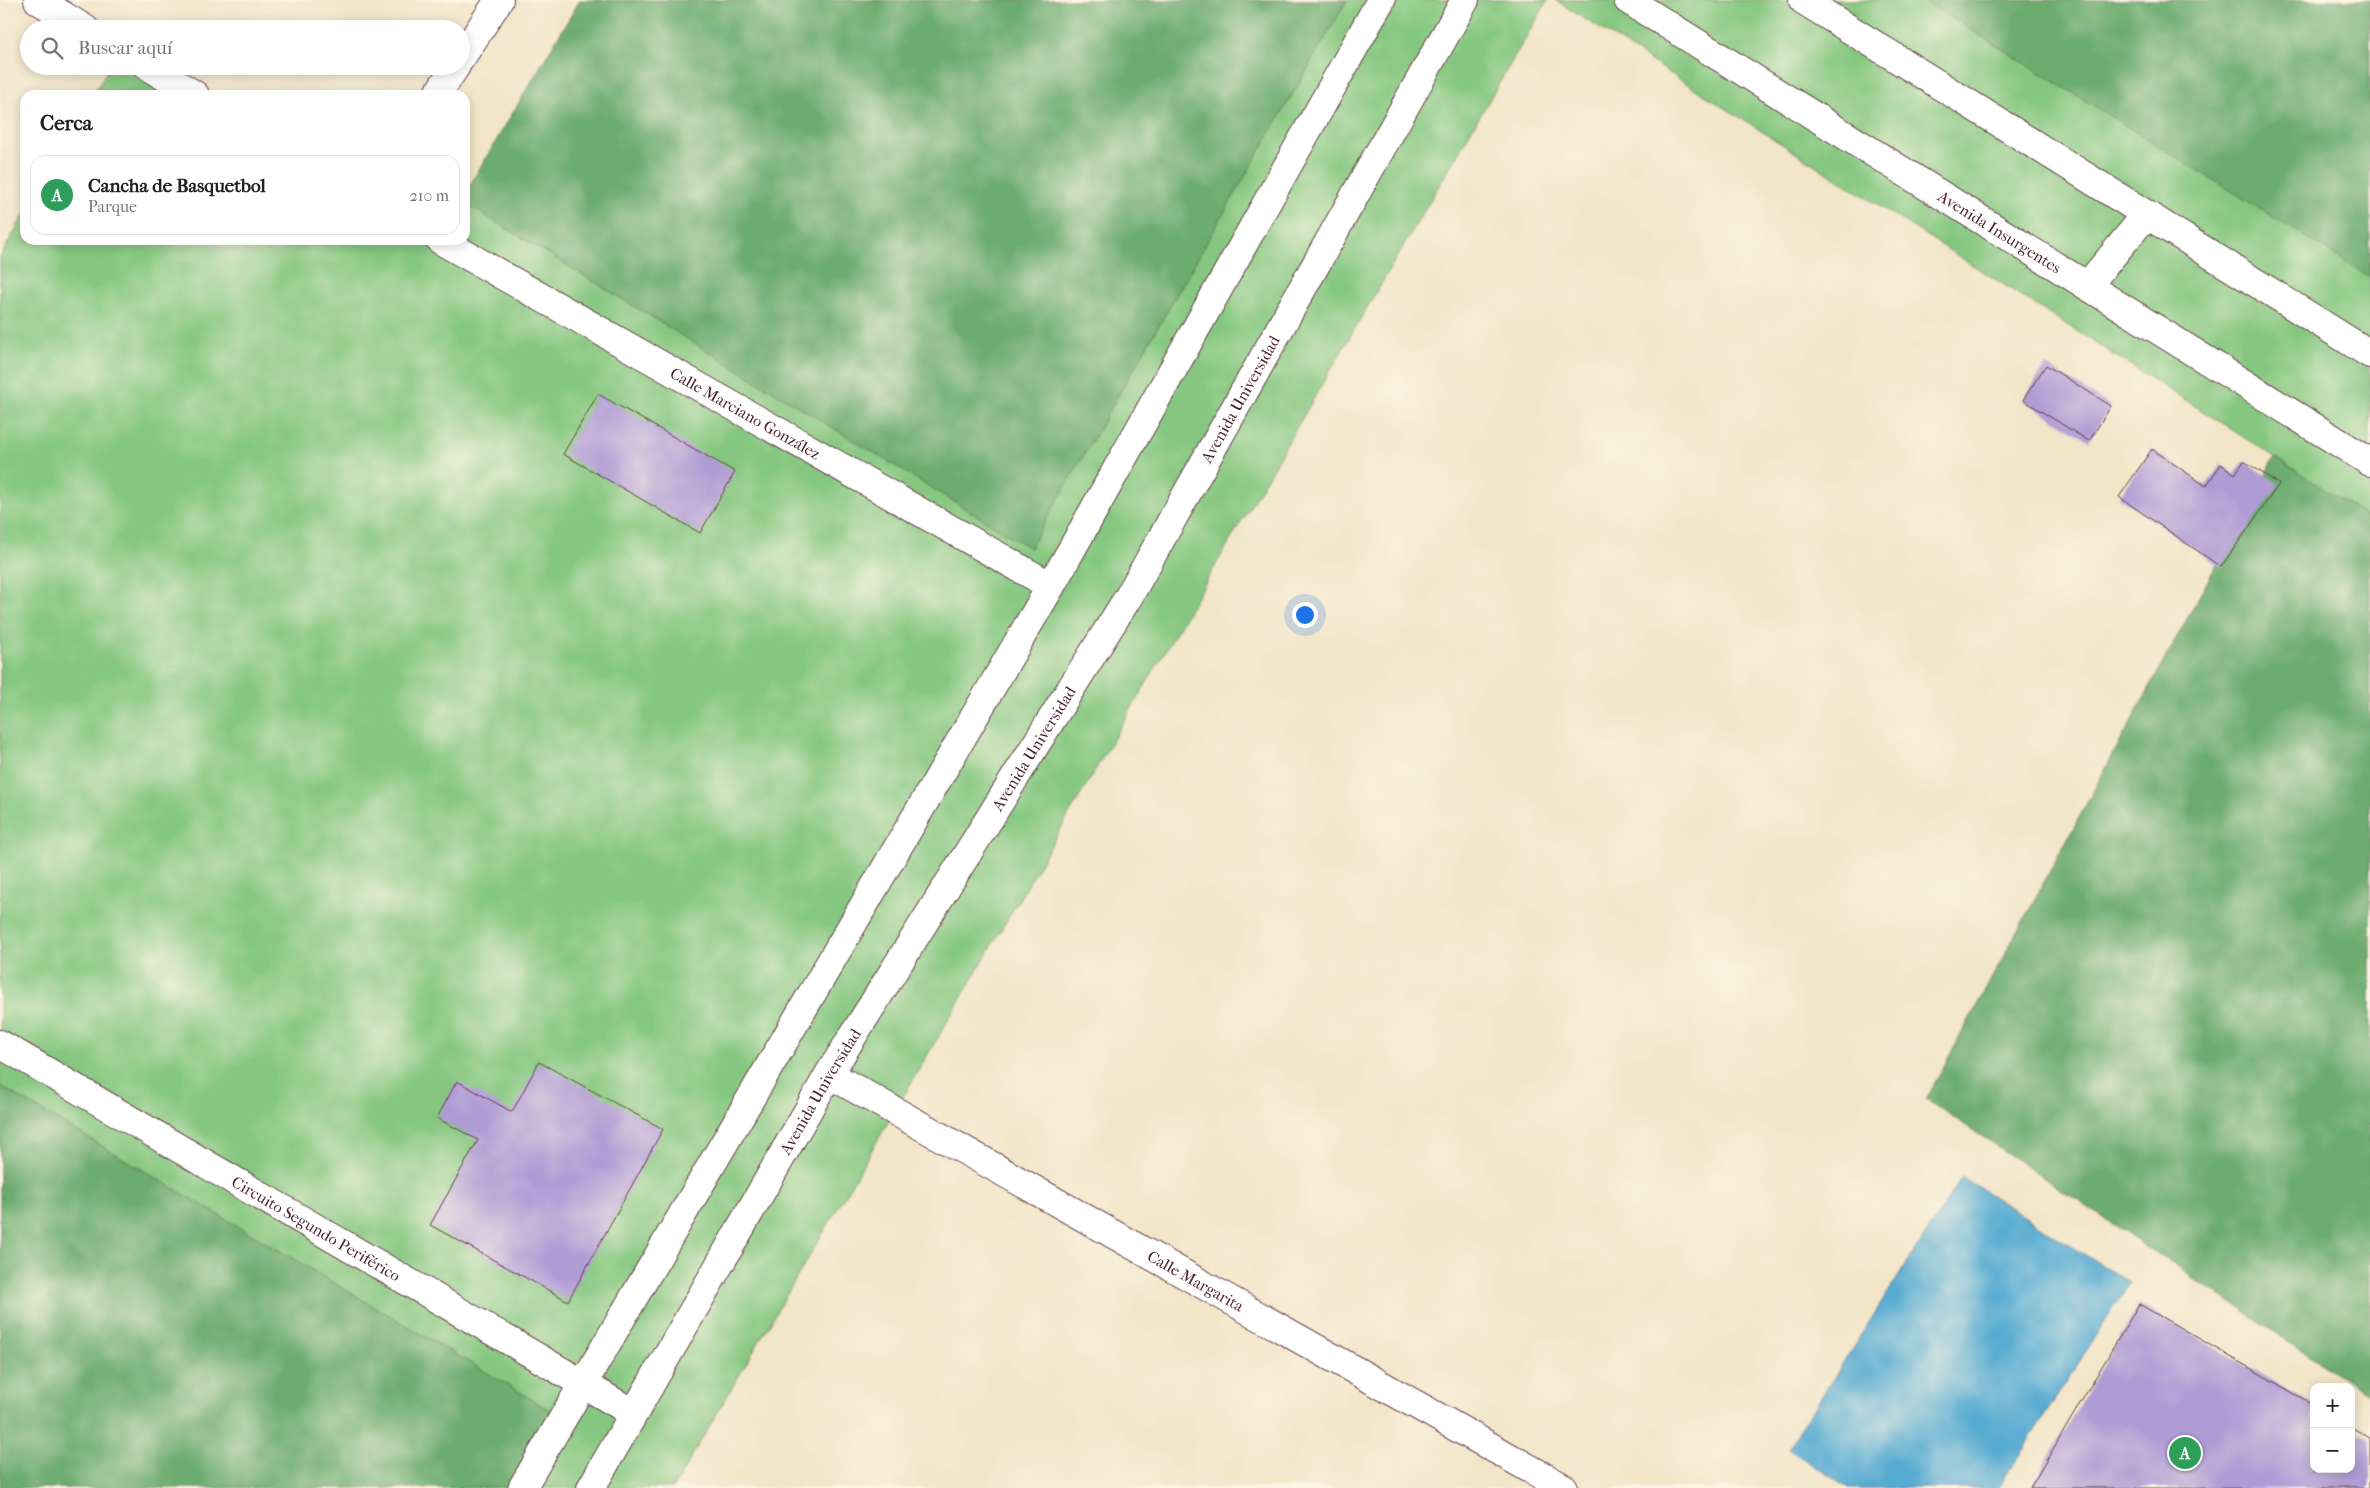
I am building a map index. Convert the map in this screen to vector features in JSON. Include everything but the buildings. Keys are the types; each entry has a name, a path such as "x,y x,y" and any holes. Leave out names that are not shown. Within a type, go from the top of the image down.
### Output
{"main road":[{"path":"38,0 70,20"},
{"path":"470,44 499,0"},
{"path":"522,1488 1051,586 1381,0"},
{"name":"Avenida Universidad","path":"591,1488 829,1074 1129,596 1465,0"},
{"name":"Avenida Insurgentes","path":"1628,0 2370,462"},
{"path":"1803,0 2370,354"},
{"path":"162,75 187,90"},
{"path":"440,90 450,75"},
{"path":"2087,286 2146,215"},
{"name":"Calle Marciano González","path":"449,245 1051,586"},
{"name":"Circuito Segundo Periférico","path":"0,1044 633,1412"},
{"name":"Calle Margarita","path":"829,1074 1564,1488"}],"green space":[{"path":"580,0 1347,0 1030,548 470,206 470,185"},
{"path":"1347,0 1548,0 673,1488 511,1488 555,1413 0,1086 0,257 20,222 20,245 470,245 470,206 1030,548"},
{"path":"1555,0 1923,0 2370,276 2370,519 2275,457"},
{"path":"1923,0 2370,0 2370,277"},
{"path":"105,75 146,75 184,90 96,90"},
{"path":"2275,457 2370,519 2370,1396 2355,1386 2355,1383 2351,1383 1926,1099"},
{"path":"0,1086 555,1413 511,1488 0,1488"}],"water":[{"path":"1962,1177 2130,1283 1998,1488 1849,1488 1788,1449"}],"place":[{"name":"Cancha de Basquetbol","path":"2185,1453"}]}
